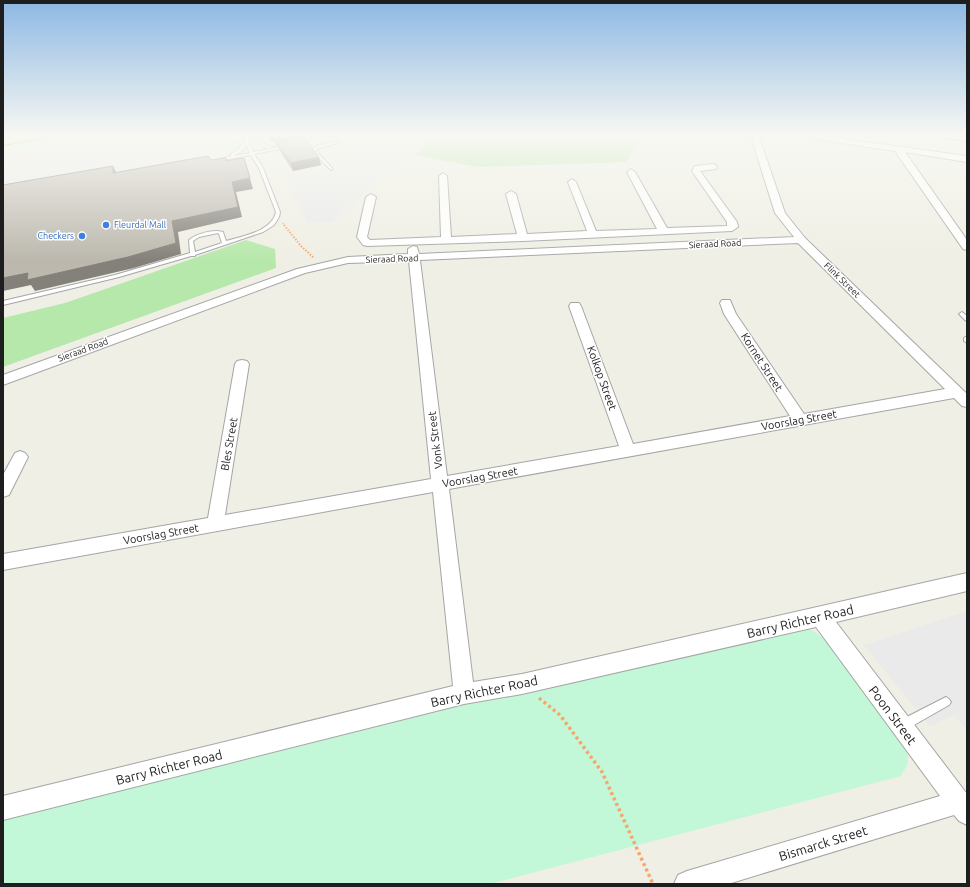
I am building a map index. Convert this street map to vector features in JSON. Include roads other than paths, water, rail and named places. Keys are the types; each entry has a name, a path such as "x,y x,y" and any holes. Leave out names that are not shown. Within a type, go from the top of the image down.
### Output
{"street":[{"path":"443,177 446,241"},
{"path":"634,177 664,232"},
{"path":"371,197 363,232 364,241 367,243 728,230 732,227 732,222 701,177"},
{"name":"Flink Street","path":"768,177 780,213 801,240 962,397"},
{"path":"918,177 967,247"},
{"path":"572,182 593,235"},
{"path":"511,194 523,238"},
{"name":"Sieraad Road","path":"3,380 242,291 322,264 348,260 801,240"},
{"name":"Vonk Street","path":"413,242 464,694"},
{"name":"Kornet Street","path":"726,303 730,314 800,420"},
{"name":"Kolkop Street","path":"575,306 628,451"},
{"name":"Bles Street","path":"215,524 242,364"},
{"name":"Voorslag Street","path":"3,562 800,420 962,397"},
{"path":"3,490 20,457"},
{"name":"Barry Richter Road","path":"3,808 464,694 522,684 820,617 967,582"},
{"name":"Poon Street","path":"820,617 963,808"},
{"name":"Bismarck Street","path":"687,884 963,808"}],"lane":[{"path":"3,303 70,288 193,255 258,231 271,224 278,214 264,177"},
{"path":"193,255 192,240 198,236 218,232 220,233 224,243"},
{"path":"962,314 967,319"},
{"path":"901,726 946,702"}],"place":[{"name":"Fleurdal Mall","path":"106,225"},
{"name":"Checkers","path":"82,236"}]}
